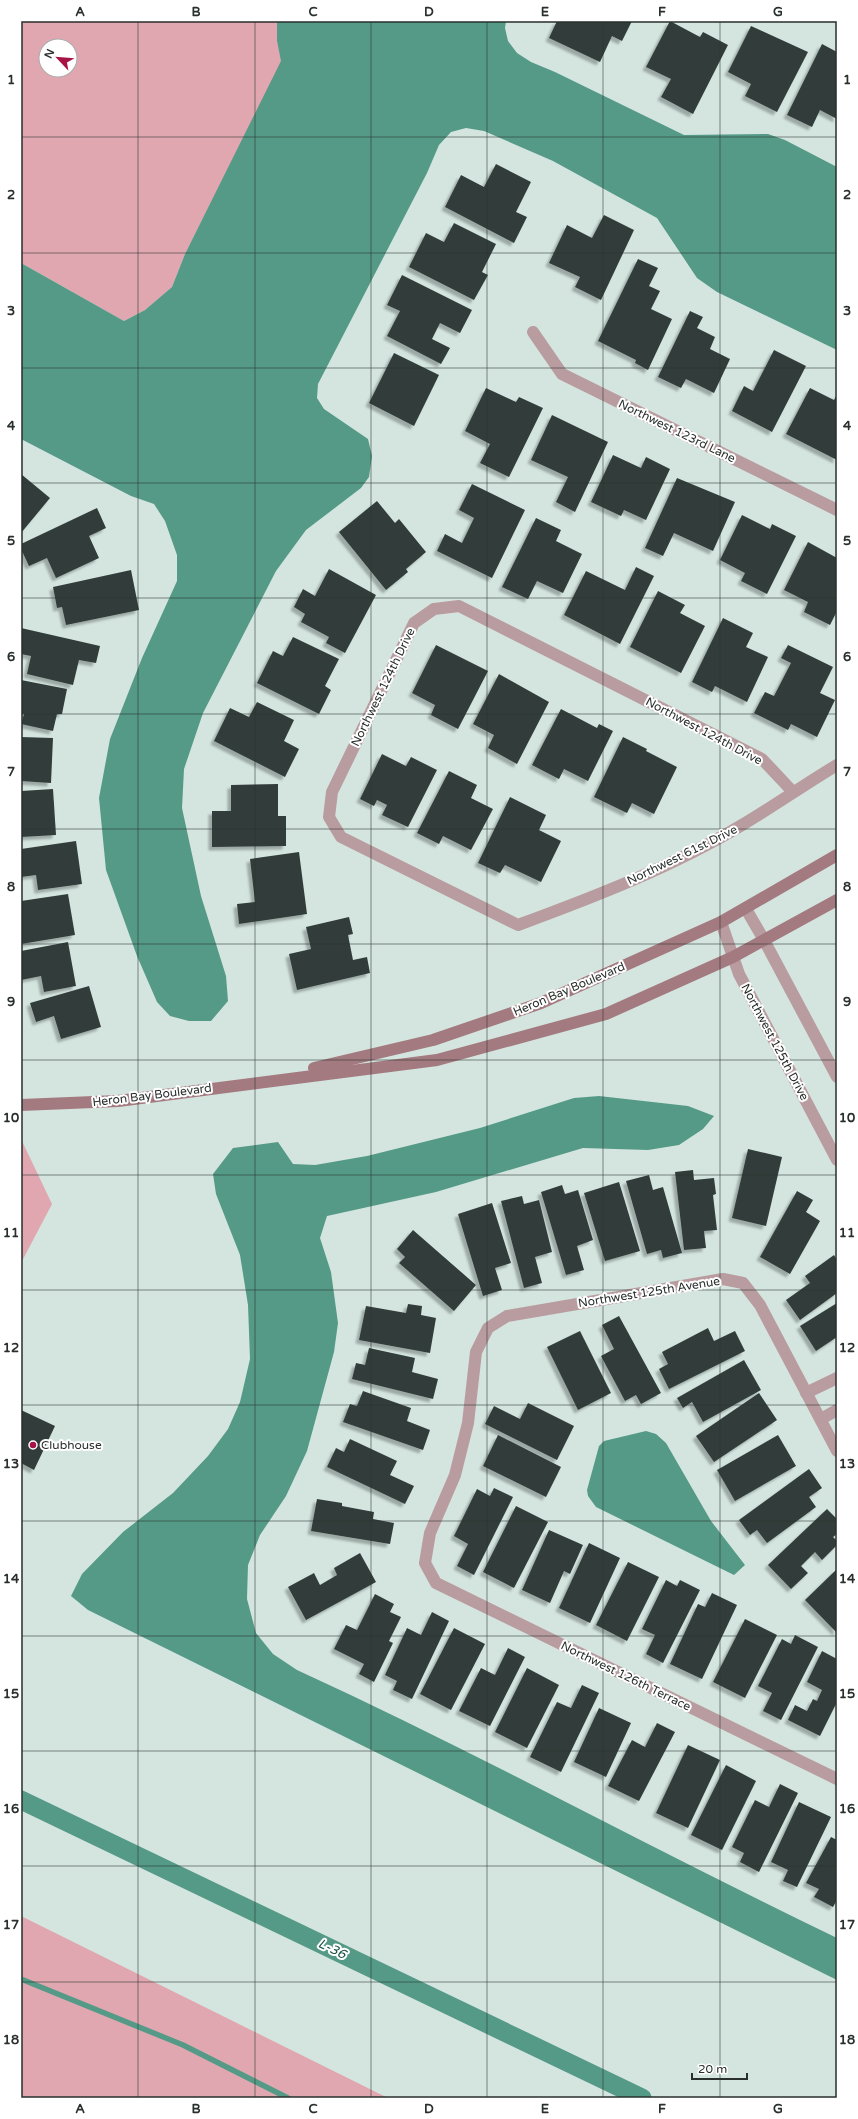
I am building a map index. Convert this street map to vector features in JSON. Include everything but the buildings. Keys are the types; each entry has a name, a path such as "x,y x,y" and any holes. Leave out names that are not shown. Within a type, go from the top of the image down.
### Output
{"street":[{"name":"Northwest 123rd Lane","path":"533,332 562,374 837,510"},
{"name":"Northwest 124th Drive","path":"518,925 341,837 330,817 332,792 414,623 434,609 459,606 755,755 762,759 793,792"},
{"name":"Northwest 61st Drive","path":"518,925 652,872 741,826 837,765"},
{"name":"Heron Bay Boulevard","path":"258,1082 433,1040 541,1003 721,922 746,909 837,855"},
{"name":"Heron Bay Boulevard","path":"21,1105 118,1101 437,1060 606,1014 733,957 837,900"},
{"path":"746,909 837,1077"},
{"name":"Northwest 125th Drive","path":"721,922 739,974 837,1160"},
{"name":"Northwest 125th Avenue","path":"425,1563 430,1533 455,1475 468,1423 476,1352 488,1328 507,1316 723,1278 743,1284 760,1305 837,1451"},
{"path":"806,1393 837,1378"},
{"path":"821,1419 837,1410"},
{"name":"Northwest 126th Terrace","path":"425,1563 436,1583 837,1779"}],"shaded area":[{"path":"21,21 277,21 277,41 282,61 185,254 172,287 145,310 124,321 21,263"},
{"path":"277,21 506,21 505,28 508,41 517,53 531,62 555,72 684,135 768,134 785,140 837,167 837,350 717,292 697,278 657,218 553,161 484,131 466,128 451,132 439,145 427,173 318,384 317,398 324,409 368,439 372,456 369,477 361,488 306,530 276,571 203,713 184,769 182,808 201,896 226,976 228,1001 211,1021 189,1021 170,1016 157,1002 137,956 106,870 99,798 110,739 142,658 177,581 177,555 165,521 154,504 131,496 21,439 21,263 124,321 145,310 172,287 185,254 281,61 277,41"},
{"path":"599,1096 688,1106 714,1116 703,1129 679,1145 648,1150 583,1148 436,1192 327,1216 320,1238 331,1272 338,1323 334,1352 307,1451 286,1496 260,1535 248,1565 247,1599 256,1633 273,1654 297,1670 433,1735 837,1938 837,1980 88,1610 71,1596 82,1574 123,1532 173,1493 208,1456 228,1429 240,1402 250,1359 248,1305 240,1255 216,1194 213,1174 233,1148 278,1142 293,1164 315,1165 367,1156 480,1128 574,1098"},
{"path":"21,1139 52,1204 21,1263"},
{"path":"646,1431 656,1434 666,1443 711,1521 745,1565 734,1575 596,1507 588,1496 587,1490 599,1446 604,1441"},
{"path":"21,1916 388,2098 21,2098"}],"waterway":[{"name":"L-36","path":"21,1800 642,2098"},
{"path":"21,1979 183,2045 288,2098"}],"place":[{"name":"Clubhouse","path":"33,1445"}]}
